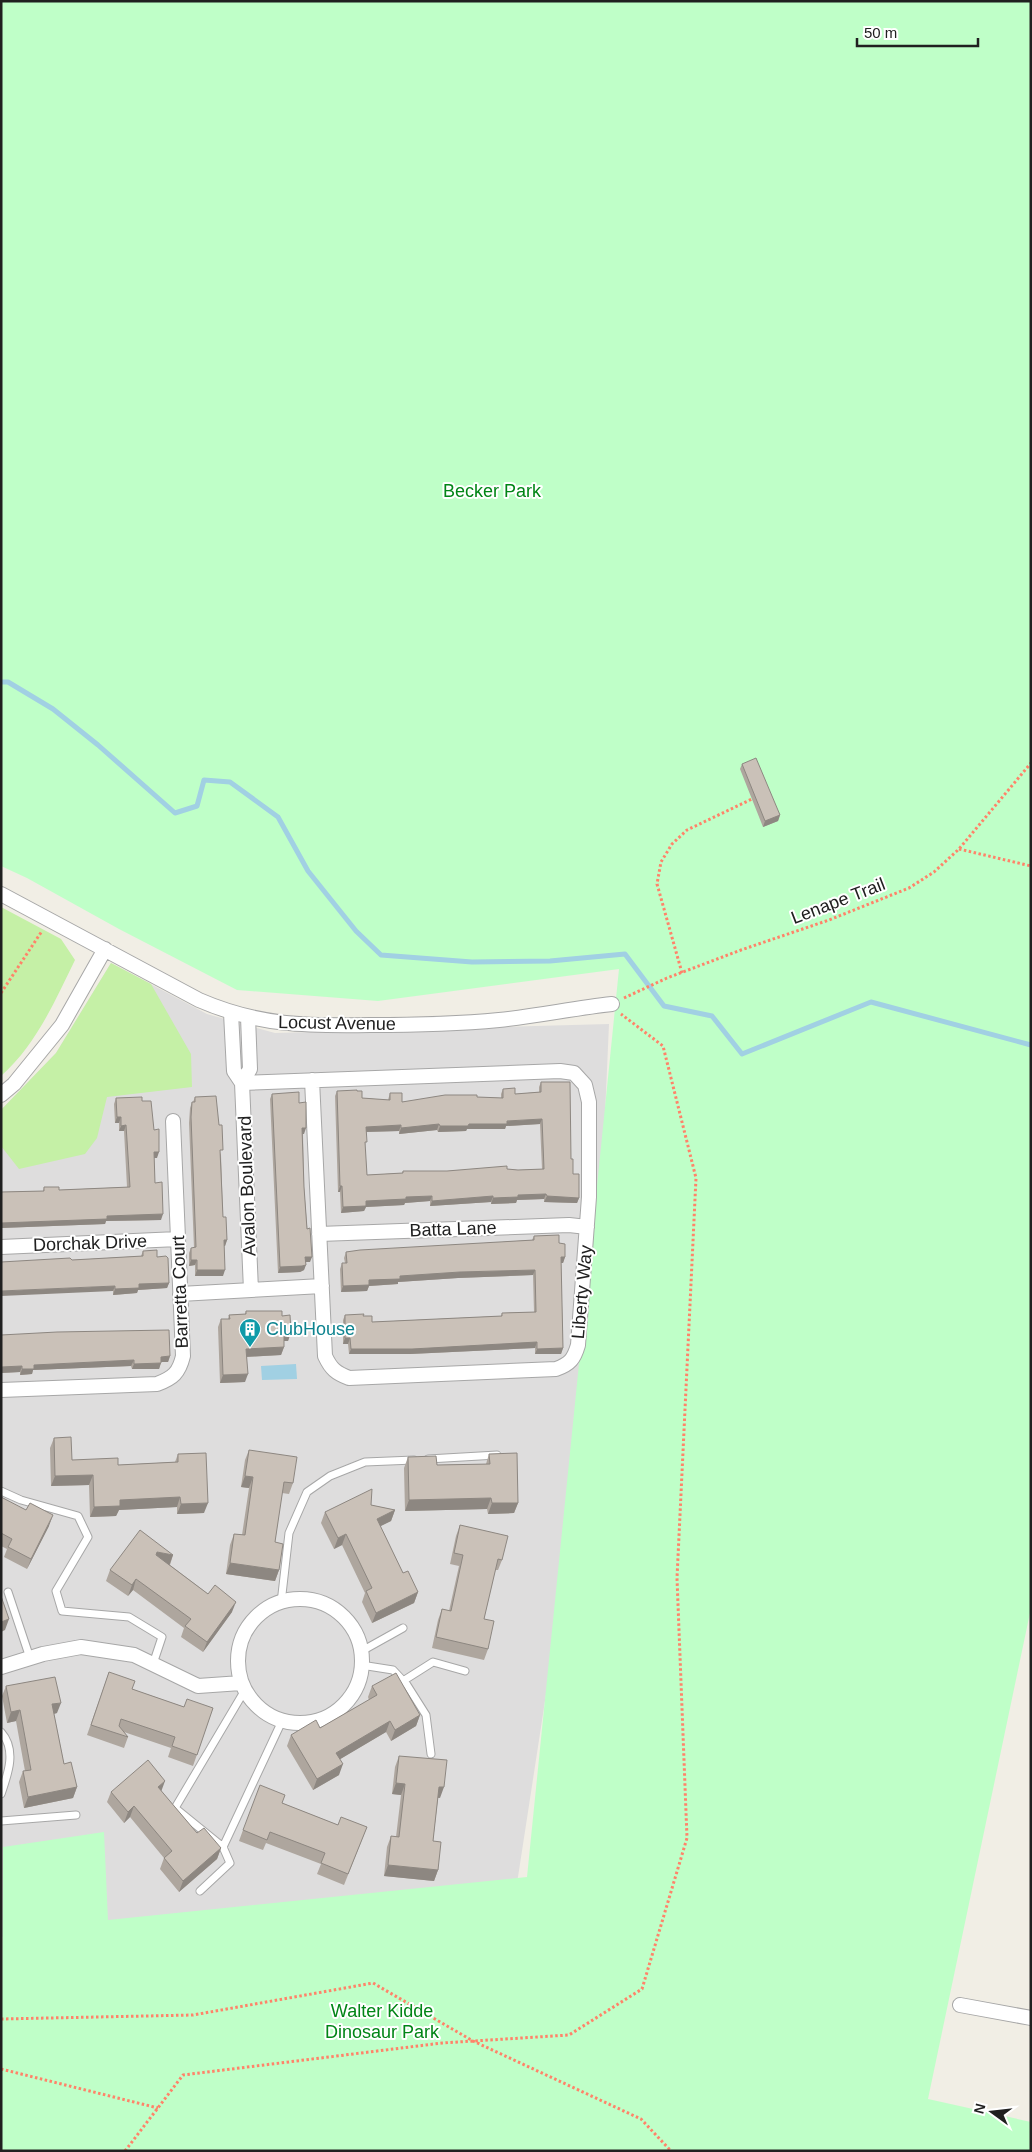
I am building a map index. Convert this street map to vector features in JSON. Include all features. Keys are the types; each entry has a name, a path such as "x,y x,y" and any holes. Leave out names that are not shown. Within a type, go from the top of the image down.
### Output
{"street":[{"name":"Locust Avenue","path":"1,894 50,918 199,1000 231,1013 268,1021 311,1026 401,1025 499,1020 611,1004"},
{"path":"1,1095 14,1084 62,1025 105,949"},
{"name":"Avalon Boulevard","path":"231,1013 234,1071 242,1083 251,1290"},
{"name":"Avalon Boulevard","path":"242,1083 250,1069 248,1017"},
{"name":"Liberty Way","path":"242,1083 312,1080 560,1071 574,1073 585,1085 589,1102 589,1197 578,1345 574,1357 567,1365 556,1369 349,1378 338,1374 331,1368 325,1356 312,1080"},
{"name":"Barretta Court","path":"1,1390 158,1384 168,1380 180,1369 183,1356 174,1120"},
{"name":"Batta Lane","path":"319,1234 569,1225 587,1227"},
{"name":"Dorchak Drive","path":"1,1247 178,1239"},
{"path":"180,1294 322,1286"},
{"path":"288,1600 310,1600 330,1607 347,1620 358,1639 361,1658 360,1678 351,1696 338,1710 321,1720 302,1724 282,1722 265,1713 250,1700 243,1686 237,1661 241,1640 252,1621 268,1608 288,1600"},
{"path":"1,1667 30,1658 81,1648 134,1655 198,1686 243,1686"},
{"path":"960,2005 1031,2018"}],"lane":[{"path":"282,1602 289,1533 307,1492 330,1476 365,1462 507,1454"},
{"path":"1,1491 21,1500 78,1516 88,1536 56,1591 62,1610 129,1618 162,1637 153,1664"},
{"path":"8,1592 30,1658"},
{"path":"361,1658 403,1628"},
{"path":"361,1658 393,1670 403,1681 426,1715 431,1754"},
{"path":"403,1681 433,1662 465,1670"},
{"path":"200,1891 230,1863 223,1847 176,1808 243,1686"},
{"path":"223,1847 282,1722"},
{"path":"1,1732 8,1740 10,1754 8,1775 1,1794"},
{"path":"1,1821 76,1814"}],"path":[{"name":"Lenape Trail","path":"611,1004 667,978 829,920 909,888 934,872 959,849 1031,763"},
{"path":"682,973 657,884 661,862 672,844 687,830 752,799"},
{"path":"959,849 1031,866"},
{"path":"1,993 50,918"},
{"path":"125,2151 183,2075 442,2043 569,2035 642,1988 687,1838 677,1578 696,1178 663,1046 611,1004"},
{"path":"1,2019 193,2015 373,1983 473,2041 641,2119 671,2151"},
{"path":"1,2069 158,2108"}],"shaded area":[{"path":"111,963 207,1014 275,1033 609,1024 593,1388 516,1890 1,1937 1,1110 56,1053"}],"green space":[{"name":"Becker Park","path":"1,1 1031,1 1031,1608 928,2099 1031,2122 1031,2151 1,2151 3,1847 104,1832 108,1920 527,1877 619,969 378,1001 237,990 1,866"},
{"path":"1,907 61,939 75,960 44,1022 25,1051 1,1076"},
{"path":"111,963 151,984 191,1054 192,1087 107,1097 97,1138 85,1154 19,1169 1,1146 1,1110 56,1053"}],"water":[{"path":"296,1364 297,1379 262,1380 261,1366"}],"building":[{"path":"756,758 780,815 765,821 742,764"},
{"path":"541,1082 570,1082 571,1159 573,1159 573,1174 579,1174 579,1198 547,1196 546,1194 432,1201 432,1196 366,1201 366,1206 343,1207 342,1186 340,1186 337,1091 357,1090 362,1091 362,1098 390,1100 390,1093 402,1093 402,1102 445,1095 477,1095 477,1097 503,1098 503,1089 515,1088 515,1094 541,1092","holes":["542,1119 544,1169 518,1170 507,1169 507,1166 447,1171 403,1171 403,1173 367,1175 366,1127 401,1125 401,1128 439,1124 440,1126 468,1126 469,1124 507,1124 507,1121"]},
{"path":"299,1092 299,1103 306,1102 306,1128 302,1128 304,1187 307,1229 310,1228 312,1257 305,1257 306,1265 280,1267 272,1094"},
{"path":"216,1096 219,1125 222,1125 223,1150 220,1150 223,1217 226,1217 227,1240 224,1240 225,1270 197,1270 197,1260 191,1260 191,1248 196,1247 192,1102 195,1102 195,1097"},
{"path":"142,1097 142,1101 151,1101 154,1130 159,1129 159,1152 154,1152 155,1183 162,1182 163,1214 107,1216 107,1219 1,1223 1,1192 44,1191 44,1187 59,1187 59,1190 130,1187 126,1125 121,1126 121,1117 117,1117 116,1098"},
{"path":"559,1235 559,1243 565,1244 565,1257 561,1257 563,1348 537,1349 537,1342 412,1349 351,1349 350,1338 345,1338 345,1315 364,1314 363,1316 372,1316 372,1322 502,1316 502,1313 536,1312 535,1270 400,1276 400,1279 369,1280 369,1285 343,1286 342,1263 347,1263 346,1252 534,1240 534,1236"},
{"path":"157,1250 157,1257 166,1256 168,1258 169,1283 139,1284 139,1288 115,1289 115,1286 1,1291 1,1262 143,1256 143,1251"},
{"name":"ClubHouse","path":"246,1311 282,1311 282,1316 290,1315 291,1332 284,1333 284,1347 246,1349 248,1374 223,1375 221,1319 230,1319 229,1315 246,1314"},
{"path":"169,1330 170,1356 161,1357 161,1363 134,1364 134,1360 34,1365 34,1369 22,1369 22,1366 1,1367 1,1335"},
{"path":"71,1437 72,1460 118,1458 118,1465 178,1462 178,1454 206,1453 208,1503 181,1504 180,1497 120,1500 120,1506 94,1507 93,1475 55,1476 54,1438"},
{"path":"249,1450 297,1457 293,1483 284,1482 275,1542 283,1544 279,1570 230,1563 234,1534 245,1535 253,1477 245,1476"},
{"path":"517,1453 518,1503 492,1503 491,1498 409,1500 408,1457 436,1456 437,1465 490,1464 489,1454"},
{"path":"372,1489 371,1505 395,1510 377,1519 403,1573 408,1571 418,1592 376,1613 366,1591 372,1588 346,1534 338,1538 325,1512"},
{"path":"1,1497 26,1510 30,1503 53,1515 31,1559 8,1547 12,1539 1,1533"},
{"path":"460,1525 508,1536 502,1560 498,1559 484,1619 494,1621 488,1649 436,1637 442,1609 451,1611 463,1555 454,1553"},
{"path":"140,1530 173,1555 157,1552 156,1555 208,1594 215,1585 236,1602 207,1642 185,1626 191,1619 136,1579 132,1585 110,1570"},
{"path":"1,1596 9,1619 1,1622"},
{"path":"109,1672 135,1681 132,1689 184,1707 187,1699 213,1708 197,1755 172,1746 175,1737 121,1719 119,1726 128,1737 91,1725"},
{"path":"396,1673 420,1715 395,1730 390,1721 336,1753 343,1764 317,1779 291,1735 316,1720 320,1728 377,1695 372,1686"},
{"path":"55,1677 61,1703 52,1704 64,1764 71,1762 77,1787 28,1797 23,1771 31,1770 20,1710 11,1712 6,1686"},
{"path":"399,1756 447,1760 444,1787 439,1787 433,1841 441,1842 438,1870 388,1865 391,1836 399,1837 405,1784 396,1783"},
{"path":"148,1760 165,1781 158,1787 197,1833 204,1828 221,1848 183,1881 164,1858 172,1851 134,1806 128,1812 111,1792"},
{"path":"260,1785 285,1795 282,1803 338,1825 341,1817 367,1827 348,1874 321,1863 325,1853 270,1832 267,1840 243,1830"}],"waterway":[{"path":"1,682 8,682 53,709 98,745 175,813 197,806 204,780 230,782 278,817 308,871 356,931 381,955 472,962 550,961 625,954 664,1006 712,1016 742,1054 871,1002 1031,1045"}],"place":[{"name":"ClubHouse","path":"250,1348"}],"park label":[{"name":"Walter Kidde Dinosaur Park","path":"382,2021"}]}
